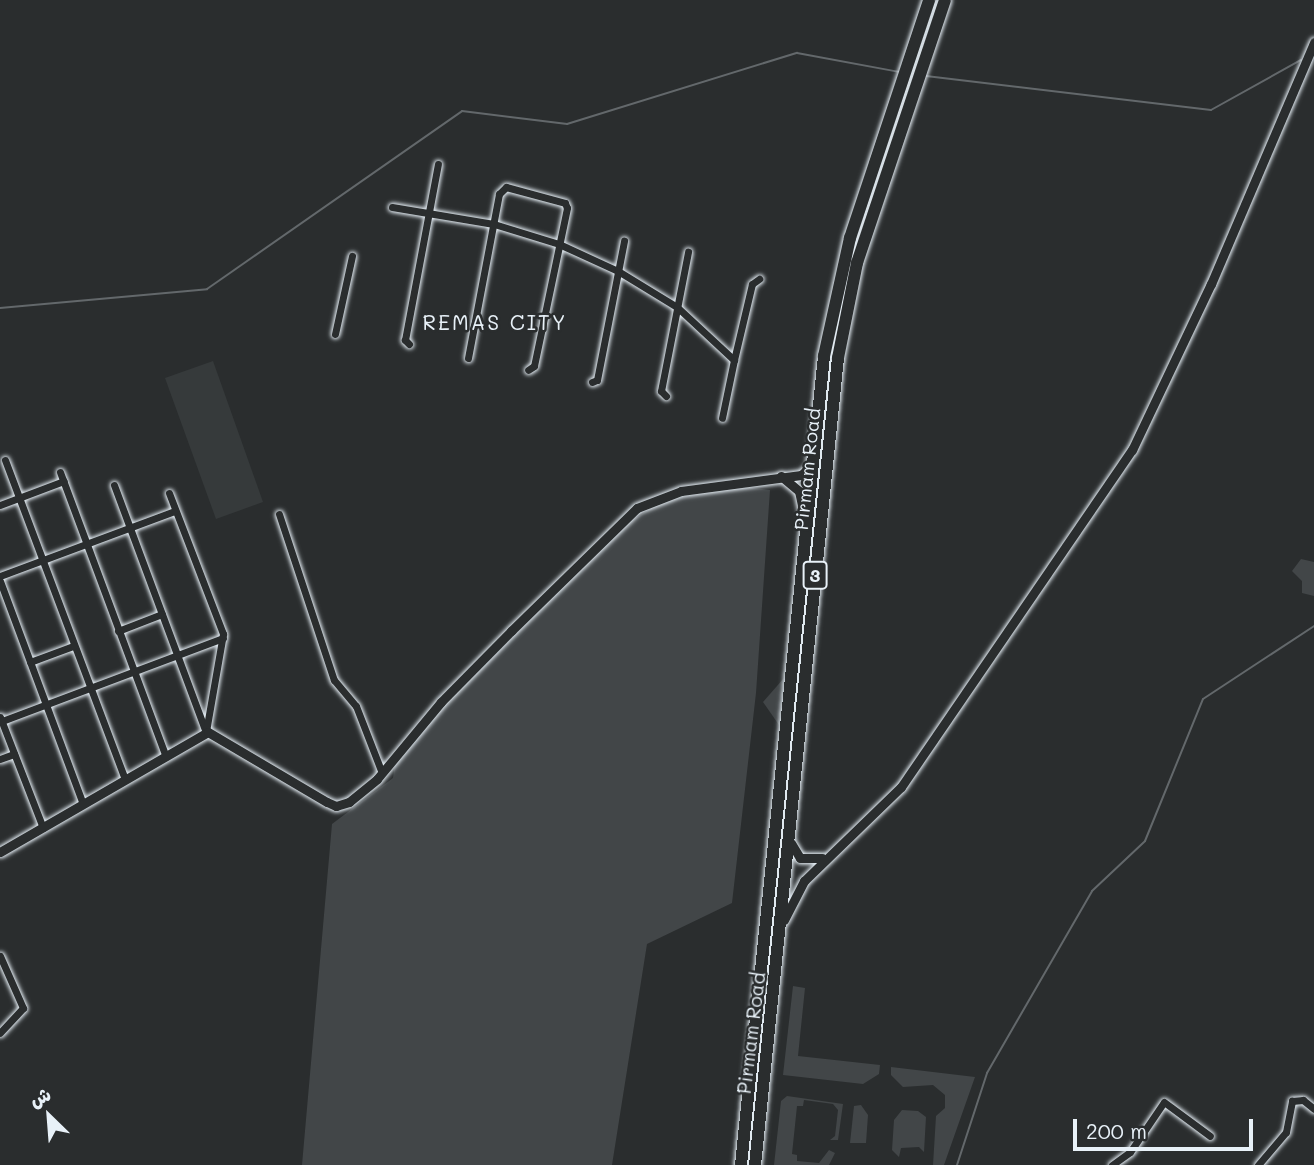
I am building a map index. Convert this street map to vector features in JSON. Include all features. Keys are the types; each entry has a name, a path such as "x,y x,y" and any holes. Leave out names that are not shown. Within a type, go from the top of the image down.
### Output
{"highway":[{"name":"Pirmam Road","path":"741,1165 824,356 850,238 929,0"},
{"name":"Pirmam Road","path":"755,1165 770,1045 801,714 843,330 867,228 945,0"},
{"path":"785,718 801,714"},
{"path":"755,1044 770,1045"}],"street":[{"path":"782,928 796,891 829,853 901,787 1132,450 1211,284 1314,42"},
{"path":"409,344 405,340 438,164"},
{"path":"468,358 500,190 506,187 565,204 534,366 528,370"},
{"path":"392,207 494,224 559,244 618,271 677,307 734,360"},
{"path":"592,382 597,380 624,241"},
{"path":"666,396 662,391 688,252"},
{"path":"335,334 352,256"},
{"path":"722,418 752,284 759,279"},
{"path":"5,460 88,688 125,779"},
{"path":"0,850 43,828 206,732 218,734 336,806 353,800 382,773 450,693 636,509 681,491 802,475 813,464"},
{"path":"60,472 165,755"},
{"path":"781,476 799,491 806,525"},
{"path":"0,505 64,481"},
{"path":"114,485 206,732"},
{"path":"169,493 223,638 206,732"},
{"path":"83,804 0,578 176,511"},
{"path":"279,514 334,680 356,706 382,773"},
{"path":"118,631 162,614"},
{"path":"43,828 1,719 223,638"},
{"path":"30,662 73,646"},
{"path":"0,759 14,754"},
{"path":"789,834 800,858 813,862 829,853"},
{"path":"0,956 23,1003 18,1019 1,1032"},
{"path":"1258,1165 1286,1132 1292,1101 1303,1100 1314,1109"},
{"path":"1112,1165 1130,1152 1161,1103 1170,1103 1210,1136"}],"shaded area":[{"path":"213,361 263,502 216,519 165,378"},
{"path":"735,486 770,490 756,693 732,903 647,944 612,1165 302,1165 332,824 393,778 395,763 440,710 628,523 663,501"},
{"path":"1301,559 1314,562 1314,596 1302,593 1302,581 1292,571"},
{"path":"784,678 779,725 763,702"},
{"path":"793,986 805,988 798,1056 880,1065 879,1074 863,1084 783,1075"},
{"path":"891,1067 975,1077 944,1165 933,1165 936,1116 945,1108 945,1095 933,1085 903,1087 891,1075"},
{"path":"787,1096 843,1104 838,1140 830,1140 835,1136 838,1110 833,1104 804,1100 803,1106 797,1106 792,1154 797,1155 797,1161 819,1163 829,1150 835,1153 829,1165 774,1165 781,1101"},
{"path":"861,1105 868,1115 866,1143 850,1143 854,1106"},
{"path":"902,1110 918,1111 926,1117 924,1152 919,1147 901,1148 899,1157 892,1150 894,1120"}],"waterway":[{"path":"0,308 207,289 462,111 567,124 797,53 900,72"},
{"path":"926,76 1211,110 1301,60"},
{"path":"957,1165 987,1073 1092,891 1145,841 1203,699 1314,626"}],"district":[{"name":"REMAS CITY","path":"495,322"}]}
